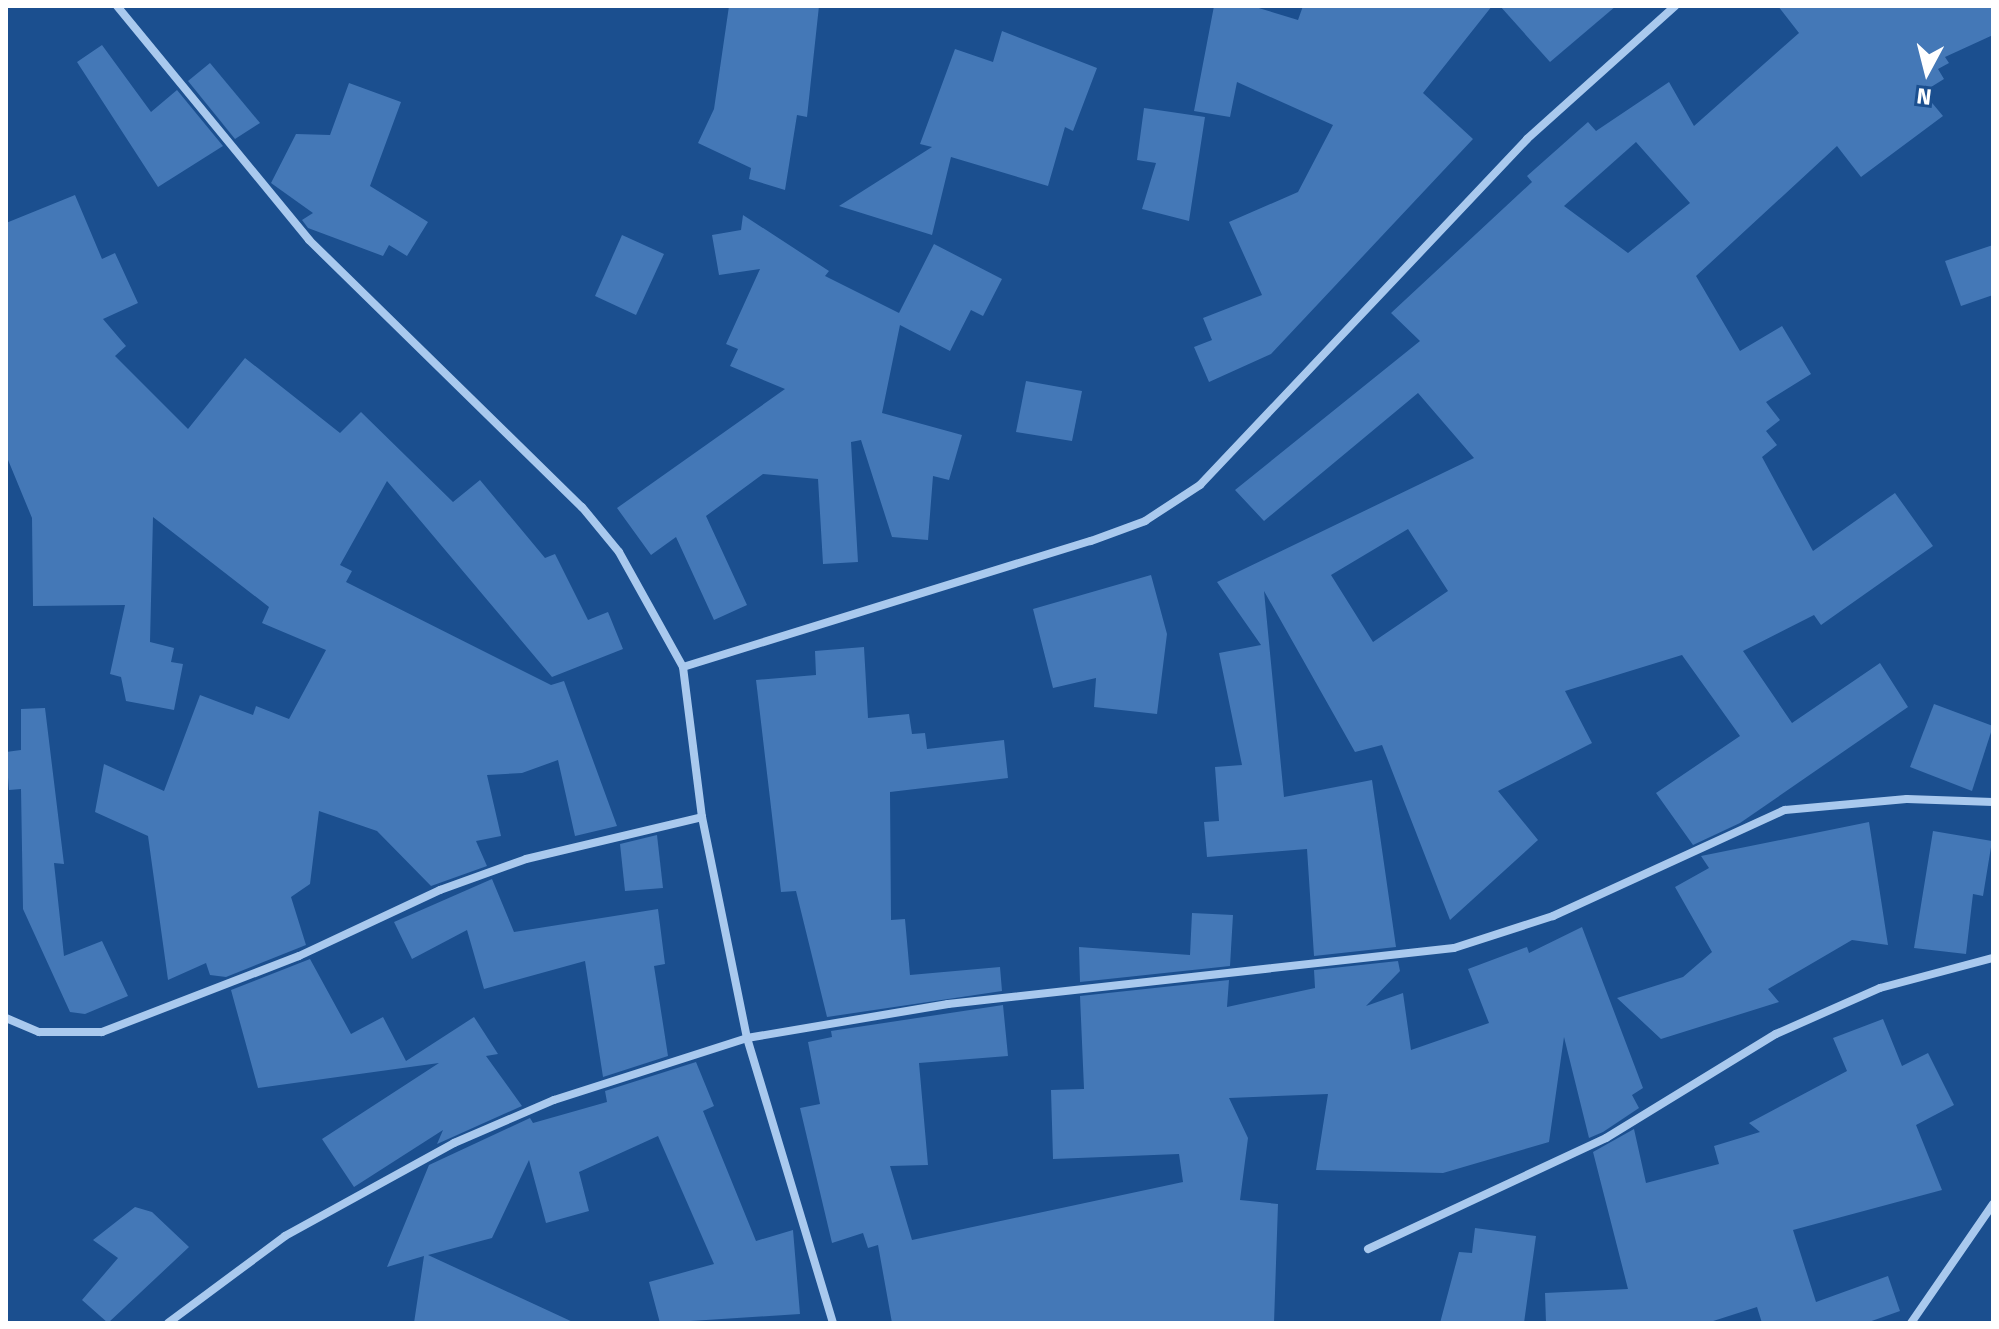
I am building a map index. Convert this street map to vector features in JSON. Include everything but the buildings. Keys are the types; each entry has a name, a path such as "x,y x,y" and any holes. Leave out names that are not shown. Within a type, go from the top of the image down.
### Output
{"street":[{"path":"117,6 309,240 582,507 619,552 683,667 702,817 747,1038 833,1323"},
{"path":"683,667 1091,541 1145,521 1200,485 1527,139 1675,6"},
{"path":"168,1323 285,1236 454,1143 554,1100 747,1038 948,1004 1454,948 1553,916 1785,810 1907,799 1993,802"},
{"path":"6,1018 39,1032 102,1032 299,956 455,884 702,817"},
{"path":"1368,1249 1580,1151 1776,1034 1880,988 1993,958"},
{"path":"1911,1323 1993,1204"}]}
